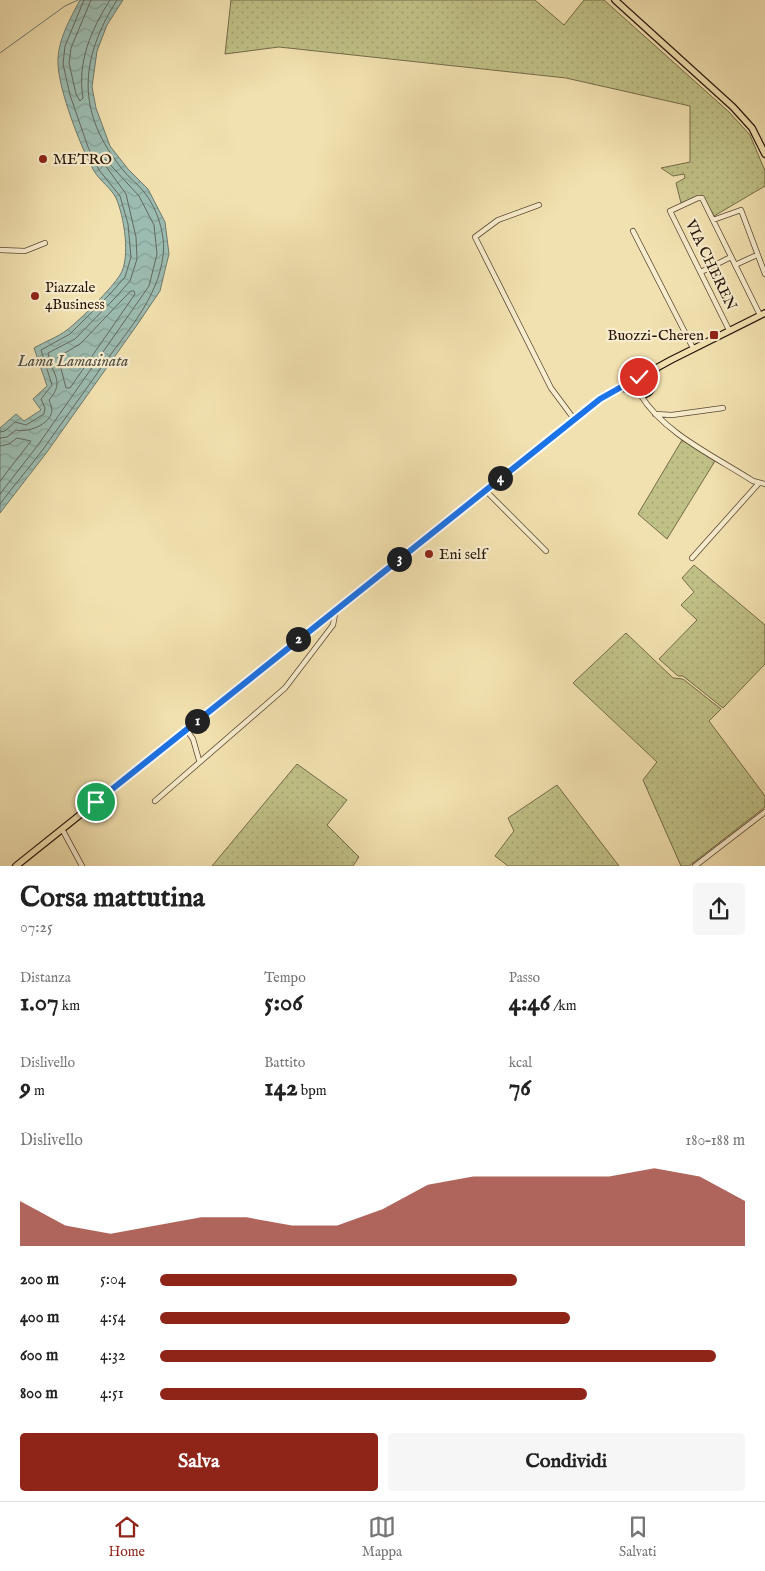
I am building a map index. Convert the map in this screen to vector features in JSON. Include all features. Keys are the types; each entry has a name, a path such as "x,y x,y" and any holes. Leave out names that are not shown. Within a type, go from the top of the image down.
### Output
{"main road":[{"path":"615,0 733,107 752,128 765,154"},
{"path":"16,866 485,489 600,399 693,348 763,314"},
{"path":"620,388 649,393 653,388 652,382 657,368"},
{"path":"638,392 634,384 640,377 648,377 652,382"}],"street":[{"name":"VIA CHEREN","path":"713,220 702,198 670,211 729,330"},
{"path":"539,204 498,220 475,237 551,388 574,419"},
{"path":"763,314 735,265 713,220 741,210 765,274"},
{"path":"633,231 693,348"},
{"path":"0,250 25,251 45,243"},
{"path":"735,265 758,255"},
{"path":"701,272 731,257"},
{"path":"638,392 648,408 666,424 759,483 765,484"},
{"path":"648,408 649,393"},
{"path":"654,414 672,415 723,408"},
{"path":"666,424 667,419 672,415"},
{"path":"692,558 759,483"},
{"path":"485,489 546,551"},
{"path":"155,801 199,760 284,688 333,625 335,614 333,611"},
{"path":"186,730 192,740 199,760"},
{"path":"695,866 765,812"},
{"path":"62,829 82,866"}],"green space":[{"path":"231,0 535,0 564,25 584,0 604,0 729,112 750,135 765,171 765,186 714,216 702,195 681,203 676,183 685,178 684,174 673,176 661,168 690,162 690,106 566,78 279,47 225,54"},
{"path":"682,440 715,461 667,539 638,514"},
{"path":"694,565 765,625 765,664 723,708 683,676 678,676 659,659 697,620 681,605 694,592 682,578"},
{"path":"626,633 673,678 683,679 721,709 709,721 765,796 765,807 689,866 681,866 643,780 657,762 573,683"},
{"path":"297,764 347,800 327,825 359,857 353,866 212,866"},
{"path":"557,785 619,866 508,866 495,856 514,831 508,818"}],"water":[{"name":"Lama Lamasinata","path":"80,0 123,0 107,25 97,51 92,87 96,108 110,146 128,169 148,189 165,222 169,254 160,291 47,452 0,513 0,428 16,414 24,421 41,410 33,399 47,386 34,348 63,333 87,312 120,275 125,258 124,226 119,206 114,194 96,175 89,161 77,134 59,75 58,55 62,39"}],"waterway":[{"path":"0,53 65,6 78,0"}],"place":[{"name":"METRO","path":"43,159"},
{"name":"Piazzale 4Business","path":"35,296"},
{"name":"Buozzi-Cheren","path":"714,335"},
{"name":"Eni self","path":"429,554"}],"route":[{"path":"96,802 485,489 600,399 639,377"}]}
